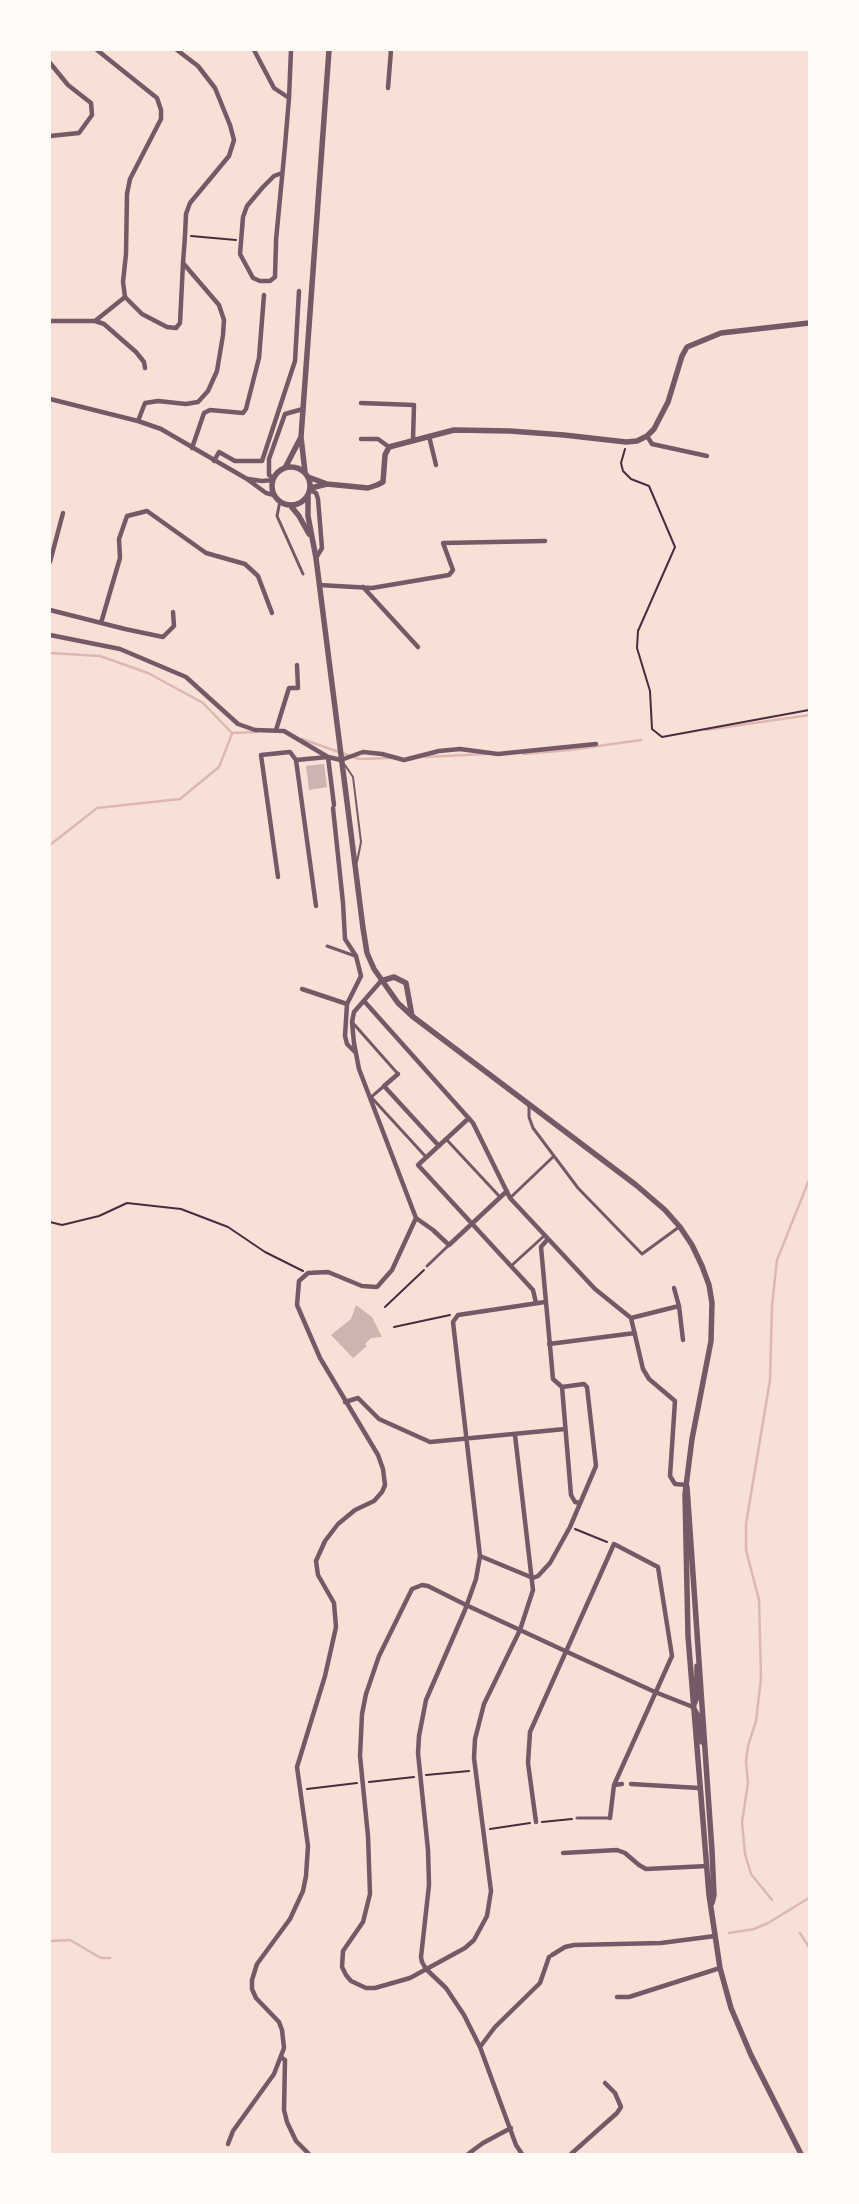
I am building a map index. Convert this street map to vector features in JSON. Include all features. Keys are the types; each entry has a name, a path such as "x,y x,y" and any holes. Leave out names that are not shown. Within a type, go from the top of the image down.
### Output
{"street":[{"path":"97,50 145,86 157,98 161,110 161,119 130,179 127,194 126,254 123,282 125,297 142,314 167,327 176,328 180,324 186,214 190,203 229,156 234,140 215,88 198,66 177,50"},
{"path":"254,50 274,88 289,98"},
{"path":"282,174 274,176 247,206 242,217 240,254 253,278 270,281 275,277 291,50"},
{"path":"329,50 301,437 310,491 312,538 367,953 381,981 398,1003 412,1016 636,1185 665,1210 680,1226 702,1266 712,1303 711,1341 692,1439 685,1494 685,1560 693,1707 707,1866 715,1936 726,1991 738,2027 801,2154"},
{"path":"388,88 391,50"},
{"path":"50,63 68,85 90,103 92,115 79,133 50,136"},
{"path":"138,420 145,403 158,401 186,404 198,402 208,391 217,371 224,320 219,305 183,263"},
{"path":"214,461 219,452 235,461 262,462 295,361 299,291"},
{"path":"192,448 204,413 210,410 243,413 246,409 259,358 264,295"},
{"path":"95,321 125,297"},
{"path":"50,321 95,321 104,324 136,352 144,362 145,368"},
{"path":"285,468 296,468 327,484 368,488 382,482 385,455 388,448 454,430 564,434 626,442 637,440 647,436 654,429 668,402 682,356 687,347 721,333 809,323"},
{"path":"50,400 138,420 161,429 247,479 257,487 274,495 280,501 290,505 312,538"},
{"path":"361,403 414,405 413,440"},
{"path":"274,495 272,488 273,479 269,475 269,458 285,414 303,409"},
{"path":"429,436 436,465"},
{"path":"647,436 652,444 707,456"},
{"path":"247,479 262,481 273,479 285,468 301,437"},
{"path":"360,439 378,439 388,448"},
{"path":"290,505 299,503 310,491 327,484"},
{"path":"310,491 316,493 318,499 322,548 316,558"},
{"path":"280,501 277,516 303,574"},
{"path":"101,624 120,558 119,539 127,516 147,511 206,553 245,564 258,576 272,613"},
{"path":"50,562 63,513"},
{"path":"319,585 372,588 449,575 453,570 443,543 544,541"},
{"path":"363,587 418,647"},
{"path":"50,610 101,624 164,637 174,626 173,612"},
{"path":"50,635 120,649 186,677 238,724 255,730 284,731 328,757 341,760 363,752 382,754 404,760 439,750 460,749 498,754 596,744"},
{"path":"276,730 289,688 298,688 297,665"},
{"path":"278,877 261,755 290,752 296,760 316,906"},
{"path":"296,760 328,757"},
{"path":"328,757 344,903 345,938 356,956 361,976 347,1004 345,1036 347,1044 356,1053"},
{"path":"327,946 356,956"},
{"path":"412,1016 406,983 394,977 381,981 354,1012 352,1022 356,1053 359,1069 416,1218 449,1245"},
{"path":"302,989 347,1004"},
{"path":"364,1001 469,1118 510,1198 545,1238 595,1289 631,1318 639,1354 649,1379 675,1401 670,1476 675,1484 687,1485"},
{"path":"352,1022 398,1074 370,1098"},
{"path":"384,1086 439,1146"},
{"path":"370,1098 426,1157"},
{"path":"529,1105 529,1117 533,1128 554,1156 584,1195 642,1254 680,1226"},
{"path":"469,1118 418,1165 533,1290 536,1303"},
{"path":"446,1139 500,1197"},
{"path":"510,1198 554,1156"},
{"path":"427,1266 507,1191"},
{"path":"228,2144 233,2131 274,2074 284,2048 282,2030 273,2015 256,1998 252,1989 252,1980 257,1964 290,1920 303,1891 308,1863 308,1846 297,1776 299,1757 325,1676 336,1627 334,1603 321,1582 316,1568 318,1553 338,1524 355,1510 374,1501 385,1485 383,1469 378,1455 320,1358 297,1305 299,1281 308,1273 328,1272 362,1286 377,1287 392,1270 416,1218"},
{"path":"511,1266 545,1238"},
{"path":"545,1238 541,1247 553,1379 562,1387 571,1495 575,1502 580,1504"},
{"path":"674,1288 679,1306 682,1340"},
{"path":"522,2154 516,2145 480,2047 464,2015 446,1988 426,1968 421,1957 429,1892 428,1850 420,1776 419,1736 426,1700 476,1579 480,1556 452,1316 545,1302"},
{"path":"631,1318 679,1306"},
{"path":"549,1344 634,1333"},
{"path":"480,1556 533,1578 538,1576 550,1563 570,1527 596,1466 587,1386 584,1384 562,1387"},
{"path":"345,1402 358,1398 379,1419 430,1442 565,1429"},
{"path":"515,1435 533,1578 530,1605 520,1630 484,1704 478,1721 475,1739 476,1770 491,1891 487,1916 474,1940 465,1948 410,1978 376,1988 366,1988 351,1981 342,1967 343,1951 363,1922 368,1910 370,1894 368,1836 362,1782 360,1737 366,1694 379,1656 408,1594 417,1587 428,1586 466,1605 520,1630 566,1652 693,1707 698,1716 700,1735 704,1748"},
{"path":"687,1485 714,1895 712,1903"},
{"path":"536,1822 528,1763 530,1732 614,1544 658,1567 672,1656 614,1785 610,1818 577,1818"},
{"path":"693,1707 697,1697 695,1673 698,1659"},
{"path":"614,1785 622,1784"},
{"path":"630,1784 699,1788"},
{"path":"563,1853 617,1850 625,1853 639,1865 646,1868 707,1866"},
{"path":"480,2047 495,2027 540,1983 550,1956 565,1947 574,1944 661,1943 715,1936"},
{"path":"617,1997 629,1998 720,1968"},
{"path":"281,2057 285,2060 284,2110 287,2122 296,2141 309,2154"},
{"path":"571,2154 617,2113 621,2106 615,2093 605,2083"},
{"path":"468,2154 483,2142 511,2128"}],"lane":[{"path":"341,760 353,777 361,842 355,869"}],"path":[{"path":"184,236 241,240"},
{"path":"626,442 621,463 623,471 631,479 649,486 674,547 638,630 637,648 650,690 652,729 662,737 809,710"},
{"path":"50,1222 62,1224 99,1216 127,1203 181,1209 228,1227 265,1252 308,1273"},
{"path":"385,1307 427,1266"},
{"path":"394,1327 452,1316"},
{"path":"570,1527 614,1544"},
{"path":"300,1790 476,1770"}],"building":[{"path":"324,764 327,787 309,790 306,766"},
{"path":"356,1305 372,1317 382,1337 371,1338 365,1344 367,1346 353,1358 331,1335 351,1319"}],"waterway":[{"path":"50,653 100,656 148,673 203,703 232,733 257,732"},
{"path":"706,730 809,715"},
{"path":"50,845 97,808 180,799 219,767 232,734"},
{"path":"302,739 359,759 391,758"},
{"path":"523,754 570,750 641,740"},
{"path":"424,757 486,754"},
{"path":"772,1900 751,1874 745,1854 742,1822 748,1783 746,1761 748,1746 756,1721 761,1678 759,1600 746,1550 746,1524 770,1380 772,1306 777,1260 809,1180"},
{"path":"729,1933 754,1929 768,1923 809,1898"},
{"path":"800,1933 809,1947"},
{"path":"50,1941 70,1940 101,1958 110,1958"}]}
